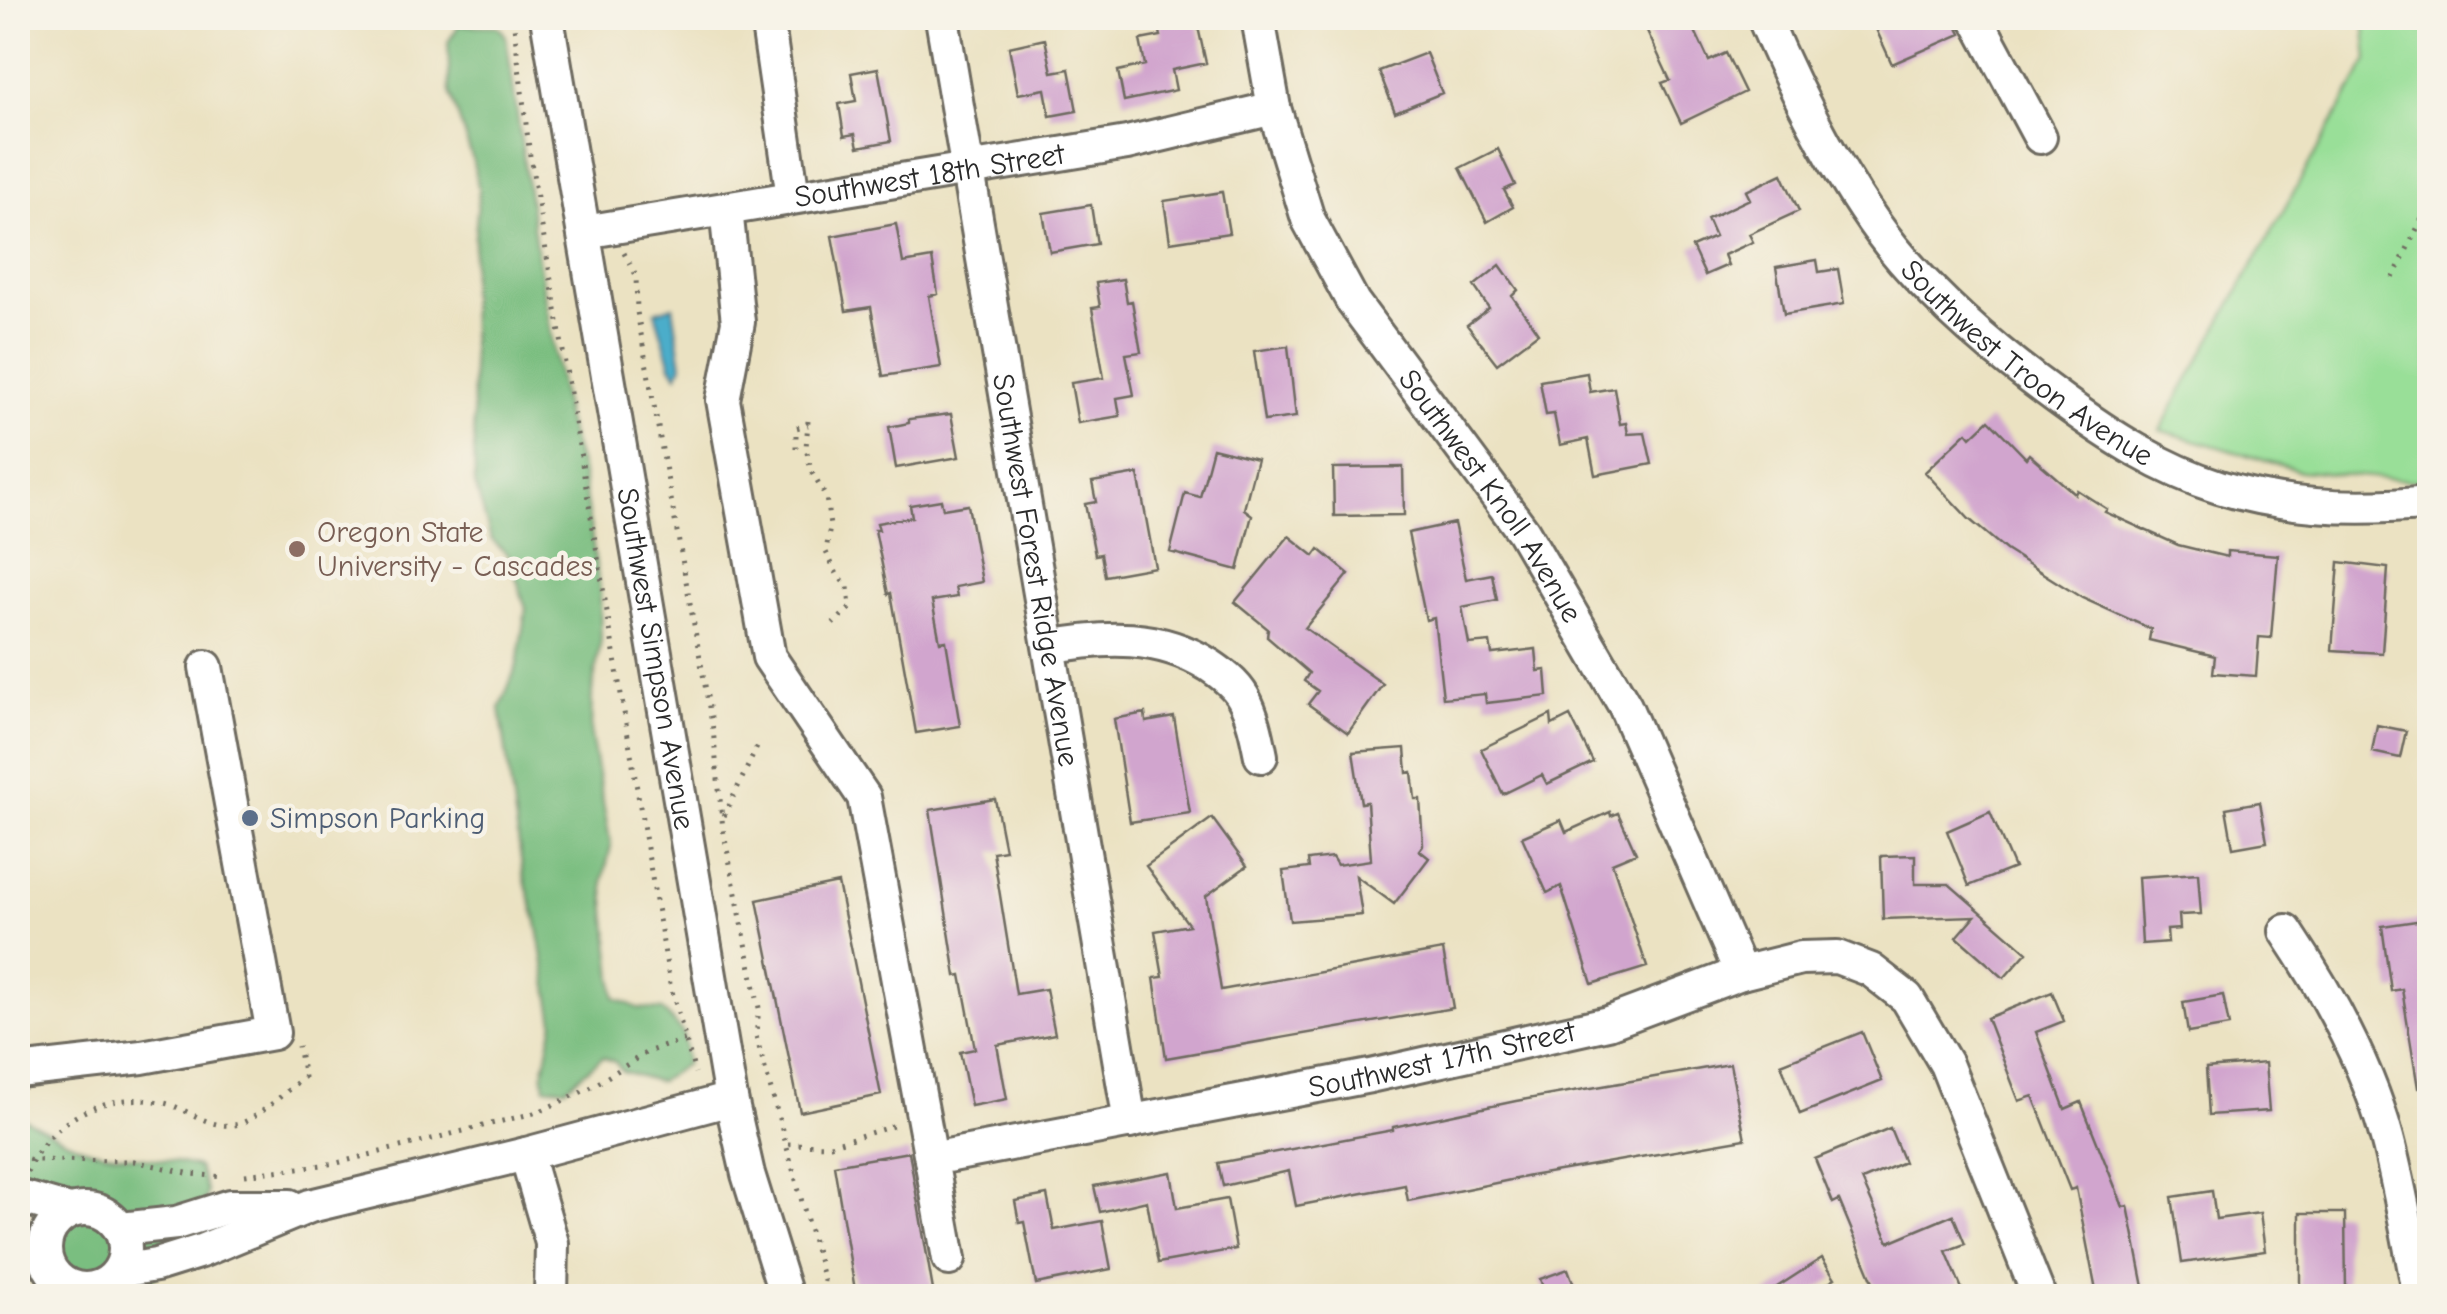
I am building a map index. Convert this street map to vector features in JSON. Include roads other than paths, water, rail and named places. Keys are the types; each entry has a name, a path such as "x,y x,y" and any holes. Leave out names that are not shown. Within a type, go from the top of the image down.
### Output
{"street":[{"name":"Southwest Simpson Avenue","path":"547,18 584,232 716,1102 748,1174 786,1296"},
{"path":"767,18 793,197"},
{"name":"Southwest Forest Ridge Avenue","path":"942,18 1130,1122"},
{"name":"Southwest Knoll Avenue","path":"1258,18 1274,108 1308,219 1353,302 1523,531 1624,706 1741,973"},
{"name":"Southwest Troon Avenue","path":"1764,18 1846,179 1890,243 2001,358 2156,463 2222,488 2307,504 2378,508 2430,504"},
{"path":"1976,18 2040,136"},
{"name":"Southwest 18th Street","path":"584,232 1128,143 1274,108"},
{"path":"726,209 738,322 723,400 769,658 864,797 949,1260"},
{"path":"1050,647 1132,639 1161,644 1194,657 1240,692 1254,722 1261,756"},
{"path":"18,1072 142,1057 273,1033 206,667"},
{"path":"2286,931 2318,980 2342,1028 2386,1136 2420,1296"},
{"name":"Southwest 17th Street","path":"931,1159 1370,1076 1608,1024 1741,973 1801,958 1837,957 1870,970 1907,998 1946,1064 2038,1296"},
{"path":"18,1237 30,1245 57,1281 91,1289 201,1251 310,1206 526,1154 716,1102"},
{"path":"526,1154 552,1243 551,1296"},
{"path":"21,1186 70,1211"},
{"path":"120,1229 176,1223 230,1206 310,1206"},
{"path":"57,1281 44,1251 47,1234 56,1220 84,1208 111,1218 125,1243 125,1258 111,1284"}],"water":[{"path":"673,306 682,365 677,375 655,312"}],"place":[{"name":"Oregon State University - Cascades","path":"297,549"},
{"name":"Simpson Parking","path":"250,818"}]}
